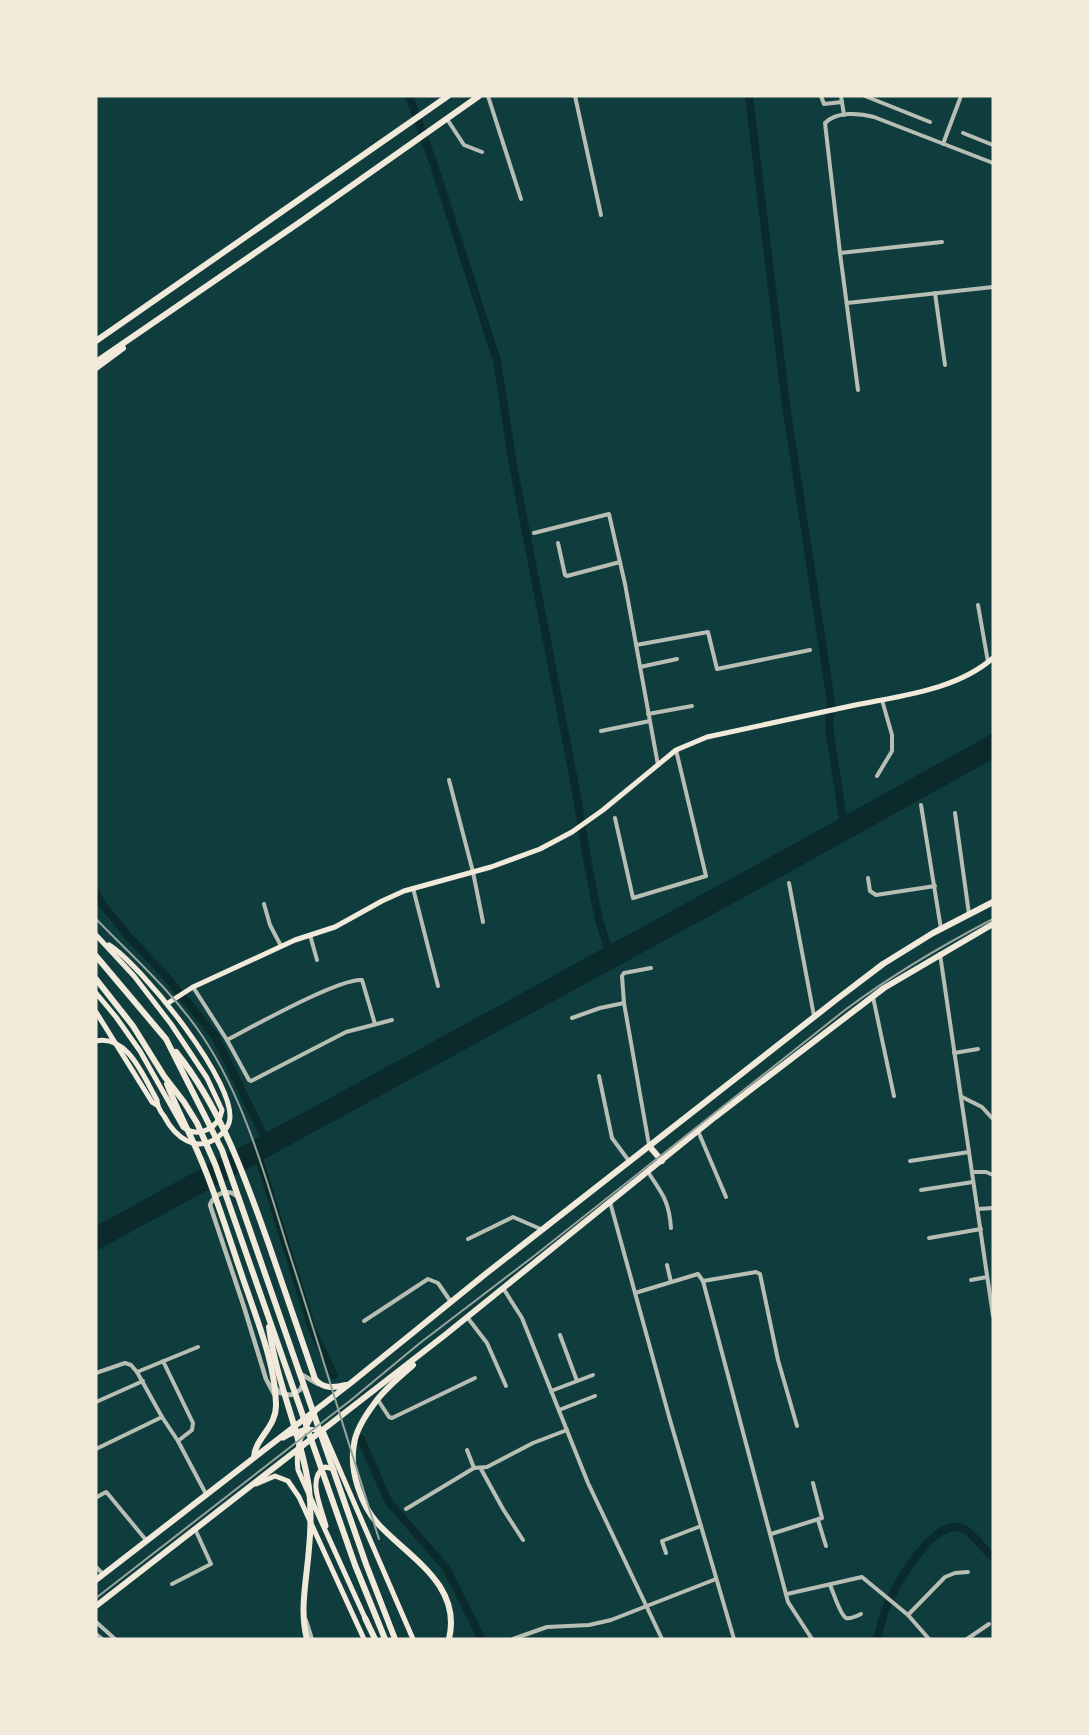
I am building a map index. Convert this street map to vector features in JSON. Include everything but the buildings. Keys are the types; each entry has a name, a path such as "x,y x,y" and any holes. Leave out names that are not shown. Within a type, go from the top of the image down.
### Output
{"main road":[{"path":"96,340 448,96"},
{"path":"96,362 479,96"},
{"path":"96,368 159,319"},
{"path":"168,1004 194,987 309,934 334,927 382,901 413,888 473,872 540,849 590,820 676,750 707,737 939,686 991,660"},
{"path":"96,1580 319,1408 814,1016 884,964 941,929 993,902"},
{"path":"96,1606 323,1431 698,1131 873,996 939,954 993,924"},
{"path":"96,935 120,952 168,1004 195,1042 222,1088 231,1112 230,1123 225,1131 212,1141 186,1142 172,1130 157,1105 157,1100 130,1055 122,1046 96,1041"},
{"path":"96,993 140,1051 183,1127 187,1131 199,1132 216,1124 222,1110 207,1078 154,1000 103,941"},
{"path":"96,956 194,1073 231,1146 249,1188 315,1379 324,1387 337,1387 352,1382"},
{"path":"96,979 133,1026 164,1076 184,1102 197,1123 215,1164 355,1565 385,1639"},
{"path":"96,1012 115,1044"},
{"path":"166,1039 230,1169 366,1564 395,1639"},
{"path":"164,1076 204,1168 261,1332 276,1396 274,1420 256,1448 254,1457"},
{"path":"650,1147 662,1161"},
{"path":"268,1315 280,1380 309,1488 309,1547 303,1618 307,1639"},
{"path":"445,1335 378,1399 359,1427 353,1456 355,1476 365,1503 378,1523 436,1579 451,1614 449,1639"},
{"path":"319,1408 304,1429 297,1451 298,1470 374,1639"},
{"path":"254,1457 286,1436 304,1429 323,1431"},
{"path":"323,1431 413,1639"},
{"path":"332,1545 316,1480 320,1470 325,1467 331,1467 342,1479"},
{"path":"254,1485 275,1476 288,1481 313,1524 364,1639"}],"street":[{"path":"488,96 521,199"},
{"path":"575,96 601,215"},
{"path":"821,96 824,104 842,102"},
{"path":"841,96 844,115"},
{"path":"865,96 930,122"},
{"path":"943,144 961,96"},
{"path":"858,390 825,123 844,115 862,114 993,163"},
{"path":"447,119 464,145 482,152"},
{"path":"963,133 993,145"},
{"path":"840,253 942,242"},
{"path":"847,303 993,287"},
{"path":"936,293 945,365"},
{"path":"534,533 609,514 658,766"},
{"path":"558,543 567,576 620,562"},
{"path":"978,605 991,660"},
{"path":"636,645 708,632 717,669 810,650"},
{"path":"640,667 677,659"},
{"path":"877,777 892,751 892,735 881,700"},
{"path":"648,714 692,706"},
{"path":"601,731 650,721"},
{"path":"615,818 633,898 706,876 676,750"},
{"path":"449,780 473,872 483,922"},
{"path":"921,805 941,929"},
{"path":"955,813 969,914"},
{"path":"867,878 870,891 876,895 935,886"},
{"path":"789,883 814,1016"},
{"path":"413,888 438,986"},
{"path":"264,904 270,926 281,946"},
{"path":"309,934 317,960"},
{"path":"939,954 993,1316"},
{"path":"650,1147 622,983 624,973 651,968"},
{"path":"226,1040 333,988 356,980 362,980 375,1024"},
{"path":"194,987 251,1081 346,1032 392,1020"},
{"path":"873,996 894,1096"},
{"path":"572,1018 600,1008 624,1003"},
{"path":"954,1053 978,1049"},
{"path":"599,1076 612,1138 630,1162"},
{"path":"961,1096 982,1107 993,1118"},
{"path":"698,1131 726,1197"},
{"path":"910,1161 969,1152"},
{"path":"648,1172 666,1199 671,1228"},
{"path":"972,1172 986,1172 993,1175"},
{"path":"921,1190 973,1182"},
{"path":"273,1383 277,1390 286,1395 297,1393 303,1381 297,1371 237,1196 233,1192 224,1192 213,1198 210,1205 266,1379 276,1396"},
{"path":"610,1202 734,1639"},
{"path":"978,1209 993,1208"},
{"path":"468,1239 513,1217 543,1230"},
{"path":"929,1238 981,1229"},
{"path":"667,1266 671,1282"},
{"path":"703,1281 756,1272 760,1274 778,1360 798,1426"},
{"path":"635,1293 698,1274 703,1281 787,1594 792,1609 812,1639"},
{"path":"971,1280 987,1277"},
{"path":"364,1321 428,1279 438,1283 451,1302"},
{"path":"503,1288 520,1313 588,1483 662,1639"},
{"path":"467,1317 487,1343 506,1386"},
{"path":"560,1335 577,1381"},
{"path":"137,1372 198,1347"},
{"path":"163,1361 193,1423 192,1430 178,1441"},
{"path":"96,1373 128,1363 137,1372 206,1494"},
{"path":"297,1371 318,1383"},
{"path":"551,1391 593,1376"},
{"path":"378,1399 392,1418 475,1378"},
{"path":"96,1402 142,1381"},
{"path":"558,1410 595,1396"},
{"path":"96,1449 162,1417"},
{"path":"406,1509 474,1468 481,1468 533,1443 567,1430"},
{"path":"467,1450 474,1468"},
{"path":"481,1468 503,1509 524,1540"},
{"path":"771,1534 819,1521 822,1518 813,1483"},
{"path":"97,1497 106,1492 146,1540"},
{"path":"819,1521 826,1546"},
{"path":"666,1553 662,1541 701,1526"},
{"path":"172,1584 212,1566 195,1529"},
{"path":"96,1568 103,1575"},
{"path":"908,1614 945,1576 968,1572"},
{"path":"304,1574 306,1618 312,1639"},
{"path":"787,1594 862,1577 908,1614 929,1639"},
{"path":"513,1639 547,1627 589,1625 609,1620 716,1579"},
{"path":"830,1584 845,1617 861,1614"},
{"path":"96,1623 115,1639"},
{"path":"967,1639 989,1624"},
{"path":"96,1634 102,1639"}],"water":[{"path":"993,733 993,759 96,1251 96,1226"}],"waterway":[{"path":"409,96 434,165 497,361 513,465 589,870 599,920 610,954"},
{"path":"749,96 786,405 831,702 829,727 844,826"},
{"path":"96,893 102,904 129,937 165,975 215,1036 267,1142"},
{"path":"257,1152 312,1329 334,1375"},
{"path":"361,1439 388,1501 446,1568 482,1639"},
{"path":"877,1639 886,1608 898,1584 917,1555 940,1532 952,1527 964,1529 993,1558"}],"railway":[{"path":"96,919 179,1005 203,1037 230,1085 261,1163 379,1539"},
{"path":"96,1598 845,1010 917,962 993,919"}]}
